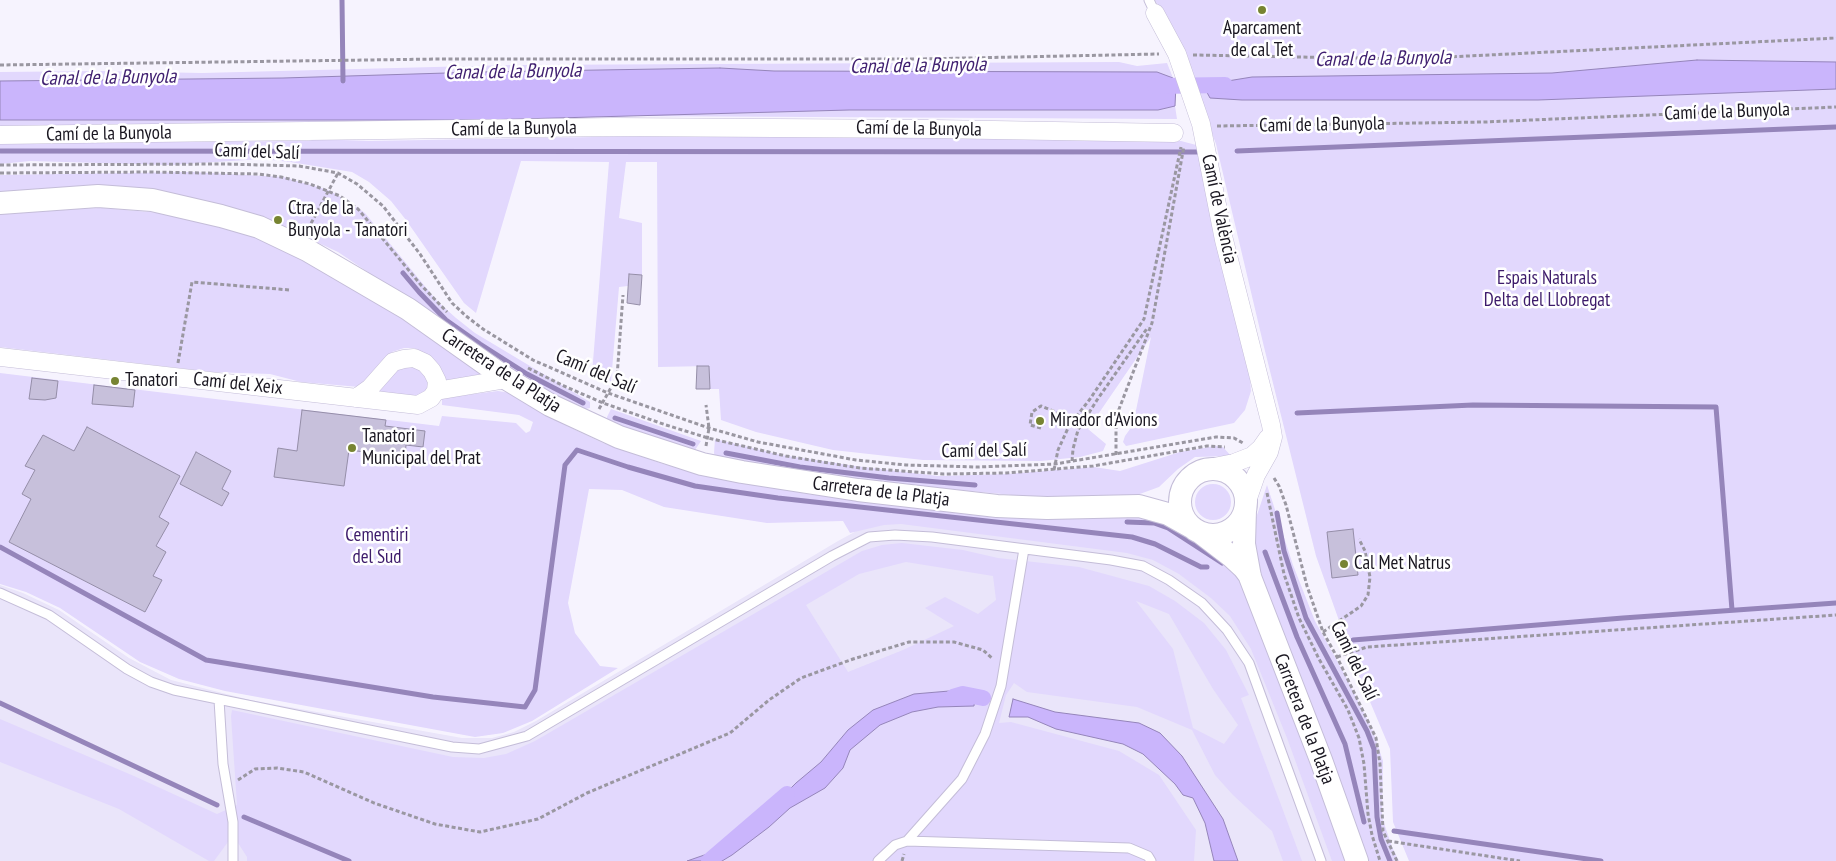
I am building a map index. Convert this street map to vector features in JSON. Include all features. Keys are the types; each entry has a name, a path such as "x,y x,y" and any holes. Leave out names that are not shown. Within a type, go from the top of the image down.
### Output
{"street":[{"name":"Camí de València","path":"1152,7 1179,58 1188,129 1224,240 1271,425 1273,437 1269,452 1253,482 1246,506"},
{"name":"Camí de la Bunyola","path":"0,136 614,127 1188,129"},
{"name":"Carretera de la Platja","path":"0,203 98,196 152,200 259,227 307,250 408,309 507,379 550,405 591,426 619,437 702,464 858,490 997,506 1047,508 1139,506 1168,514 1197,530 1244,568 1250,577"},
{"name":"Camí del Xeix","path":"0,357 418,405 432,398 436,391 507,379"},
{"path":"356,398 370,388 394,362 414,358 425,363 432,371 437,381 436,391"},
{"path":"1200,472 1219,468 1235,476 1245,492 1246,506 1242,519 1228,531 1211,535 1197,530 1186,521 1182,512 1181,493 1185,484 1200,472 1252,456 1262,448 1268,437 1271,425"},
{"name":"Carretera de la Platja","path":"1139,506 1166,494 1200,472"},
{"name":"Carretera de la Platja","path":"1246,506 1244,544 1250,577 1358,861"}],"lane":[{"path":"0,593 49,615 107,656 151,682 174,690 452,747 479,749 528,736 832,556 869,537 895,535 923,537 1111,560 1143,566 1169,580 1202,603 1228,630 1250,663 1321,861"},
{"path":"906,841 962,779 985,734 1001,686 1024,549"},
{"path":"219,700 223,764 233,822 233,861"},
{"path":"878,861 895,845 906,841 1129,848 1148,856 1150,861"}],"path":[{"path":"0,65 349,60 1407,59 1836,38"},
{"name":"Camí de la Bunyola","path":"1188,129 1221,126 1485,122 1836,107"},
{"path":"1116,454 1116,417 1152,323 1188,129"},
{"path":"1054,470 1058,450 1069,426 1144,319 1188,129"},
{"name":"Camí del Salí","path":"0,165 225,164 299,166 338,173 357,184 383,206 420,254 452,303 482,329 533,360 608,393 709,428 758,442 856,460 906,465 977,467 1055,464 1216,436 1234,438 1245,444"},
{"path":"0,173 158,172 258,174 298,181 328,191 348,201 364,215 421,285 450,314"},
{"path":"307,231 338,173"},
{"path":"176,371 192,282 290,290"},
{"path":"591,426 617,377 623,295"},
{"path":"1072,461 1078,430 1152,323"},
{"path":"525,366 603,403 708,438 786,456 860,468 944,474 1006,473 1054,470 1151,457 1207,446 1230,448"},
{"path":"702,464 709,428 706,406"},
{"path":"1041,428 1030,425 1032,412 1040,406 1075,418 1083,423"},
{"name":"Camí del Salí","path":"1272,475 1279,486 1286,505 1307,586 1323,632 1376,738 1380,764 1383,831 1397,861"},
{"path":"1266,487 1284,574 1299,618 1307,637 1348,710 1359,738 1364,764 1368,814 1372,836 1380,861"},
{"path":"1323,632 1362,606 1368,595 1370,577 1365,551 1359,539"},
{"path":"1337,657 1367,647 1836,615"},
{"path":"227,787 255,769 278,768 304,772 374,803 435,824 480,832 538,819 586,793 730,733 769,700 801,678 853,659 909,642 954,642 983,650 1004,669"},
{"path":"1387,841 1520,861"}],"shaded area":[{"path":"898,517 1164,555 1238,613 1342,861 0,861 0,585 23,593 59,610 129,658 171,680 250,700 462,738 492,738 514,732 536,721 838,541 862,528"}],"green space":[{"name":"Espais Naturals Delta del Llobregat","path":"1155,0 1836,0 1836,861 1409,861 1393,822 1390,749 1357,671 1316,556 1216,144 1177,41"},
{"path":"1119,62 1137,66 1167,63 1173,78 0,90 0,72 202,73 512,65"},
{"path":"1161,103 1175,106 1177,119 630,116 0,129 0,115"},
{"path":"708,135 1181,141 1200,146 1250,378 1251,391 1245,410 1234,423 1126,446 1123,442 1133,425 1151,337 1088,429 1106,444 1103,451 1080,457 1041,461 923,460 833,450 756,432 721,420 719,389 710,389 709,366 658,367 657,162 626,162 619,218 642,223 642,275 629,274 628,286 619,287 611,382 592,374 609,162 521,161 476,313 464,303 391,201 369,182 352,172 262,159 170,165 30,161 0,164 0,143 308,141 316,139 369,141"},
{"path":"191,172 283,177 328,190 348,201 365,213 437,301 456,318 475,333 590,402 590,408 581,410 502,366 338,252 267,222 0,194 0,175"},
{"path":"102,208 185,215 238,231 269,243 326,271 388,309 482,375 444,382 428,356 414,348 404,348 392,352 366,383 360,387 301,382 270,374 213,372 0,347 0,213 28,210"},
{"path":"409,365 422,369 429,386 425,393 409,397 374,393 393,371"},
{"name":"Cementiri del Sud","path":"0,373 439,426 442,416 516,423 526,433 530,431 533,422 519,415 442,405 442,398 498,391 510,393 567,426 603,443 663,464 722,479 808,494 944,510 1044,518 1152,516 1194,539 1235,573 1250,601 1346,861 1332,861 1287,738 1251,649 1230,616 1211,598 1179,574 1153,560 1127,553 901,524 884,525 850,533 843,521 767,523 664,507 622,490 589,489 568,603 575,633 600,666 618,668 532,721 503,733 475,737 225,691 179,679 140,662 60,608 26,592 0,584"},
{"path":"611,409 701,441 693,453 607,422"},
{"path":"715,439 781,455 938,476 1007,474 1094,467 1120,471 1180,452 1215,446 1223,447 1231,456 1195,457 1178,469 1159,487 1137,495 1034,497 873,482 716,459 714,453"},
{"path":"1213,484 1220,485 1226,489 1230,495 1230,509 1226,515 1220,519 1213,520 1206,519 1200,515 1196,509 1195,502 1196,495 1200,489 1206,485"},
{"path":"1267,485 1293,565 1315,621 1373,731 1383,761 1382,817 1399,861 1367,861 1279,620 1255,562 1252,530"},
{"path":"902,543 963,550 998,558 1079,567 1149,586 1175,601 1204,623 1226,650 1249,695 1241,698 1302,861 1283,861 1272,831 1233,795 1215,775 1192,730 1137,707 1027,692 1014,683 1006,695 999,723 1011,722 1119,751 1159,775 1196,830 1194,861 722,861 769,827 790,808 825,788 843,768 850,750 880,725 912,712 938,707 966,707 973,689 914,694 873,710 848,730 821,762 796,783 751,828 713,852 687,861 247,861 247,857 233,835 214,861 209,861 119,809 0,762 0,719 134,776 217,814 237,805 232,710 453,757 484,758 506,754 535,741 862,551 882,545","holes":["906,562 993,576 996,600 978,614 945,597 925,608 954,626 903,650 848,672 806,605 859,574","1136,601 1169,614 1213,689 1238,725 1224,744 1193,728 1173,649"]}],"water":[{"path":"1697,60 1836,62 1836,89 1538,100 1242,100 1210,98 1203,85 1252,77 1552,73"},
{"path":"720,68 774,71 1157,72 1173,78 1176,85 1175,106 1158,110 849,110 483,120 0,120 0,81 283,78 479,72"},
{"path":"973,689 975,696 974,706 938,707 912,712 880,725 850,750 843,768 825,788 790,808 769,827 732,855 722,861 687,861 713,852 751,828 796,783 821,762 848,730 873,710 914,694"},
{"path":"1013,699 1055,712 1139,723 1160,733 1182,756 1223,819 1238,861 1214,861 1205,823 1193,798 1183,795 1175,784 1143,754 1123,744 1056,729 1028,717 1009,717"}],"building":[{"path":"629,274 642,275 640,305 627,303"},
{"path":"697,366 709,366 710,389 696,389"},
{"path":"32,378 58,381 56,398 45,400 29,399"},
{"path":"94,385 135,390 133,407 92,404"},
{"name":"Tanatori Municipal del Prat","path":"302,410 386,420 385,426 425,431 423,447 406,445 405,457 349,450 344,486 274,477 278,448 297,451"},
{"path":"87,427 180,476 159,517 169,523 156,546 166,552 153,576 162,580 145,612 9,542 31,499 22,494 35,470 25,466 43,435 74,451"},
{"path":"196,452 231,471 222,489 229,493 222,506 180,484"},
{"name":"Cal Met Natrus","path":"1353,529 1358,575 1332,578 1327,532"}],"waterway":[{"path":"342,0 343,81"},
{"name":"Canal de la Bunyola","path":"1155,86 1225,85"},
{"path":"1237,151 1836,127"},
{"path":"0,151 1197,152"},
{"path":"403,273 446,320 527,374 583,403"},
{"path":"1297,413 1473,405 1716,407 1732,610"},
{"path":"615,418 693,444"},
{"path":"0,547 206,660 433,697 525,707 535,690 565,465 577,450 695,486 778,498 1132,537 1155,544 1201,567 1207,567"},
{"path":"726,453 800,467 889,478 975,485"},
{"path":"1277,513 1284,551 1306,618 1367,731 1374,749 1377,817 1381,839 1390,861"},
{"path":"1127,522 1154,523 1168,528 1222,563"},
{"path":"1265,552 1297,637 1345,744 1364,822"},
{"path":"1353,640 1836,603"},
{"path":"953,697 963,694 983,698"},
{"path":"0,703 217,805"},
{"path":"709,861 787,794"},
{"path":"244,817 349,861"},
{"path":"1394,831 1601,861"}],"place":[{"name":"Aparcament de cal Tet","path":"1262,10"},
{"name":"Ctra. de la Bunyola - Tanatori","path":"278,220"},
{"name":"Tanatori","path":"115,381"},
{"name":"Mirador d'Avions","path":"1040,421"},
{"name":"Tanatori Municipal del Prat","path":"352,448"},
{"name":"Cal Met Natrus","path":"1344,564"}]}
